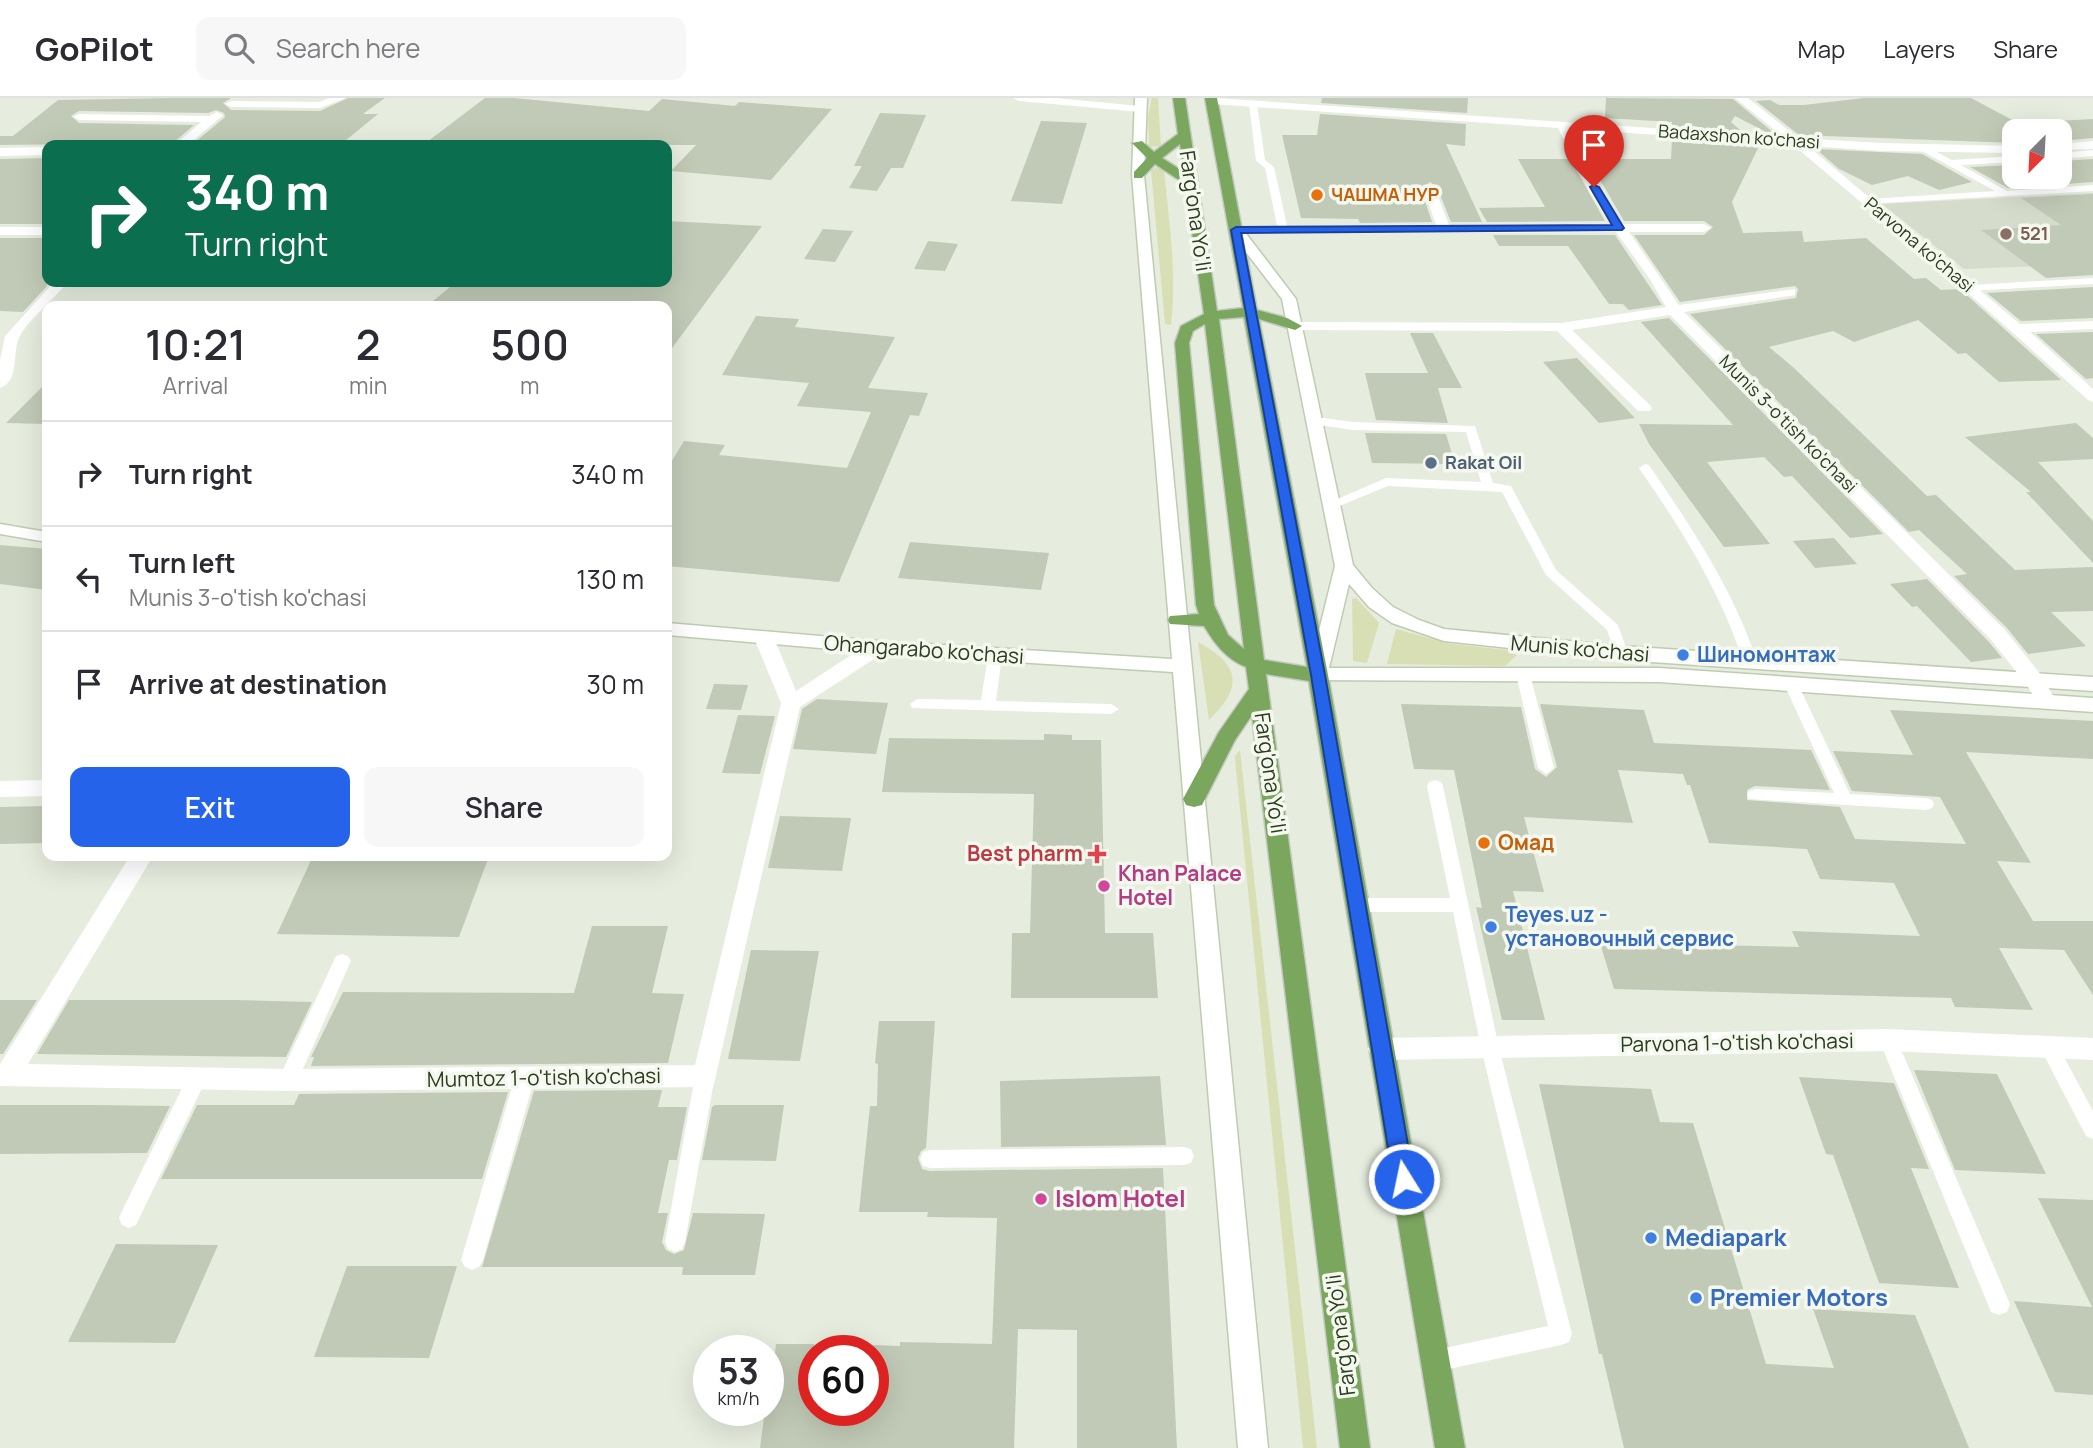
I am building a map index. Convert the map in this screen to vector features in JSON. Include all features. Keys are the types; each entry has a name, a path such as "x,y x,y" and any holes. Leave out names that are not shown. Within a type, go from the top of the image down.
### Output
{"main road":[{"name":"Farg'ona Yo'li","path":"1179,98 1189,181 1211,315 1355,1448"},
{"name":"Farg'ona Yo'li","path":"1212,100 1318,675 1450,1448"},
{"path":"1138,175 1154,158 1184,135"},
{"path":"1138,143 1154,158 1189,181"},
{"path":"1257,677 1222,643 1209,620 1205,605 1182,343 1186,328 1211,315 1251,313 1279,318 1295,326"},
{"path":"1177,621 1209,620"},
{"path":"1257,677 1285,672 1318,675"},
{"path":"1194,799 1257,677"}],"street":[{"path":"187,140 234,101 320,105 340,98"},
{"path":"1019,98 1140,103 1138,175 1253,1448"},
{"name":"Parvona ko'chasi","path":"1741,98 2018,328 2093,397"},
{"name":"Badaxshon ko'chasi","path":"1212,100 1797,142 2002,149"},
{"path":"79,117 212,119"},
{"name":"Munis 3-o'tish ko'chasi","path":"1561,123 1582,167 1619,228 1660,280 1675,311 1998,635 2035,681 2046,701"},
{"path":"2072,146 2093,145"},
{"path":"0,152 42,151"},
{"path":"1429,188 1443,228"},
{"path":"1236,230 1704,228"},
{"name":"Farg'ona Yo'li","path":"1236,230 1289,299 1344,566"},
{"path":"0,231 42,231"},
{"path":"44,301 56,287"},
{"path":"1295,326 1561,327 1790,292"},
{"path":"0,383 4,355 12,336 42,303"},
{"path":"2018,328 2093,325"},
{"path":"1561,327 1644,408"},
{"path":"0,529 42,536"},
{"path":"1318,675 1344,566"},
{"name":"Munis ko'chasi","path":"1344,566 1380,608 1392,617 1417,628 1472,639 1621,653 2093,684"},
{"name":"Ohangarabo ko'chasi","path":"672,629 878,648 1181,666"},
{"path":"705,1076 791,703 764,638"},
{"path":"791,703 878,648"},
{"name":"Munis ko'chasi","path":"1318,675 1659,676 2093,705"},
{"path":"0,789 42,788"},
{"path":"4,1075 139,861"},
{"name":"Parvona 1-o'tish ko'chasi","path":"1381,1049 1888,1040 2093,1049"},
{"name":"Mumtoz 1-o'tish ko'chasi","path":"4,1075 196,1080 705,1076"}],"lane":[{"path":"1253,104 1261,161 1269,167 1283,230"},
{"path":"1923,148 2005,193"},
{"path":"2072,155 2093,153"},
{"path":"1950,163 2002,160"},
{"path":"1868,202 2093,188"},
{"path":"1970,288 2093,281"},
{"path":"1316,421 1471,429 1488,486"},
{"path":"1645,468 1698,545 1742,633 1750,662"},
{"path":"1332,504 1386,482 1507,489 1550,572 1613,628 1621,653"},
{"path":"988,706 995,656"},
{"path":"1523,674 1546,768"},
{"path":"1791,684 1845,800"},
{"path":"916,704 1111,709"},
{"path":"1435,786 1490,1048 1561,1334 1436,1361"},
{"path":"1755,795 1926,804"},
{"path":"1356,905 1460,905"},
{"path":"288,1080 342,961"},
{"path":"1888,1040 1999,1304"},
{"path":"2049,1048 2093,1130"},
{"path":"675,1242 705,1076"},
{"path":"472,1260 525,1077"},
{"path":"129,1218 196,1080"},
{"path":"930,1160 1184,1156"}],"shaded area":[{"name":"521","path":"2093,193 2093,264 1964,269 1882,204"}],"green space":[{"path":"1152,98 1158,98 1161,146 1149,147 1148,116"},
{"path":"1157,167 1164,170 1170,228 1173,267 1171,325 1165,324 1151,170"},
{"path":"1356,598 1379,623 1367,663 1353,661 1352,599"},
{"path":"1396,629 1451,644 1507,650 1517,655 1505,666 1387,664"},
{"path":"1198,642 1222,659 1232,677 1228,697 1209,720"},
{"path":"1240,750 1317,1448 1303,1448 1236,769 1235,756"}],"building":[{"path":"231,98 223,103 231,110 320,111 348,98 385,98 363,114 378,114 346,140 198,140 225,117 224,113 216,110 208,113 79,111 71,116 79,123 194,125 176,140 42,140 42,145 0,145 0,136 13,136 58,100"},
{"path":"485,98 514,98 649,111 662,99 735,106 739,102 832,109 771,180 672,171 696,145 672,145 672,140 430,140"},
{"path":"1322,98 1468,98 1467,113 1321,103"},
{"path":"1606,98 1733,99 1775,134 1735,116 1731,122 1742,132 1672,127 1672,122 1605,118"},
{"path":"1864,98 1971,98 2010,119 2002,119 2002,143 1799,135 1756,101 1770,100 1779,105"},
{"path":"880,113 926,115 903,168 891,168 877,191 849,188 862,166 854,166"},
{"path":"1320,114 1466,124 1465,146 1446,144 1482,222 1451,222 1437,187 1430,182 1421,189 1432,222 1360,223 1358,219 1301,218 1282,135 1317,135"},
{"path":"2093,119 2093,138 2072,140 2072,120"},
{"path":"1041,121 1087,123 1062,204 1011,201"},
{"path":"1672,139 1759,146 1732,202 1743,233 1802,231 1804,242 1866,238 1914,279 1926,278 1941,290 1960,289 2061,380 1999,382 1966,353 1958,354 1918,320 1854,342 1833,331 1769,347 1927,496 1936,495 2015,570 2093,567 2093,611 2051,612 2086,646 2028,654 2007,628 1954,576 1967,574 1919,530 1909,532 1690,314 1796,298 1798,289 1795,286 1680,302 1634,235 1704,235 1713,227 1704,221 1624,221 1588,159 1671,159"},
{"path":"1816,149 1922,154 1972,182 1939,190 1908,176 1872,185 1839,169"},
{"path":"42,158 42,224 0,224 0,159"},
{"path":"1518,159 1570,159 1605,221 1487,222 1479,208 1545,207"},
{"path":"2093,159 2093,182 2072,183 2072,160"},
{"path":"2002,166 2002,185 1970,167"},
{"path":"2093,194 2093,275 2046,278 1981,230 2061,225 2021,198"},
{"path":"672,221 762,226 672,348 672,301 433,301 450,287 672,287"},
{"path":"823,229 853,231 835,262 804,259"},
{"path":"1493,235 1615,235 1662,305 1629,310 1623,304 1609,304 1568,246 1499,246"},
{"path":"0,238 42,238 42,287 46,287 23,312 0,311"},
{"path":"928,241 958,244 945,271 914,269"},
{"path":"2093,287 2093,318 2021,321 1987,293"},
{"path":"756,316 799,319 795,327 895,337 868,388 928,393 919,416 910,415 839,582 672,566 672,461 684,441 725,445 719,455 847,468 871,412 797,406 809,383 722,375"},
{"path":"1669,318 1883,534 1850,538 1792,476 1784,477 1764,457 1707,462 1770,544 1724,547 1649,444 1639,424 1733,425 1641,322"},
{"path":"2093,332 2093,378 2086,379 2036,334"},
{"path":"1410,333 1433,333 1462,388 1438,388 1448,423 1376,420 1365,373 1428,373"},
{"path":"1577,358 1635,418 1599,423 1543,362"},
{"path":"42,387 42,424 6,423"},
{"path":"2076,423 2093,438 2093,459 2038,462 2093,521 2093,563 2026,492 2031,492 1965,437"},
{"path":"1365,433 1446,434 1455,464 1372,463"},
{"path":"1834,538 1857,564 1815,568 1793,541"},
{"path":"910,542 1049,553 1041,590 898,578"},
{"path":"0,545 42,549 42,589 0,584"},
{"path":"1927,579 2002,658 1971,662 1917,606 1912,607 1890,584"},
{"path":"714,684 748,685 741,710 706,709"},
{"path":"817,699 888,703 876,754 793,749 802,709"},
{"path":"1401,704 1521,707 1535,769 1546,777 1557,767 1540,704 1644,710 1654,743 1811,750 1830,790 1755,786 1747,790 1747,800 1840,807 1855,839 1966,844 1940,797 1852,791 1833,751 1913,755 1890,710 2093,721 2093,759 1966,752 2031,863 1997,861 2033,921 2093,921 2093,995 2064,950 1999,948 2033,1010 1955,1007 1951,998 1614,989 1600,943 1799,947 1792,931 1920,936 1894,883 1820,879 1807,849 1709,843 1690,785 1687,785 1683,774 1618,770 1633,823 1524,817 1544,892 1513,891 1545,1020 1502,1020 1476,907 1482,908 1454,770 1414,769"},
{"path":"738,715 775,716 760,774 722,773"},
{"path":"1044,734 1072,735 1072,740 1101,740 1105,933 1153,933 1158,998 1011,998 1012,933 1030,933 1034,794 882,792 889,738 1044,740"},
{"path":"42,806 42,843 0,844 0,807"},
{"path":"780,816 851,818 842,871 768,868"},
{"path":"311,861 487,861 459,937 277,934"},
{"path":"592,926 668,926 652,993 684,994 668,1063 311,1066 314,1057 311,1057 343,992 574,993"},
{"path":"751,950 819,951 800,1061 728,1059"},
{"path":"0,1000 37,1000 3,1054 0,1054"},
{"path":"69,1000 312,1002 286,1057 37,1054"},
{"path":"879,1021 935,1021 926,1148 918,1158 922,1169 1163,1168 1177,1448 1077,1448 1077,1330 1018,1329 1014,1448 760,1448 763,1426 784,1426 784,1344 798,1344 798,1426 889,1426 889,1346 900,1346 900,1342 992,1344 997,1218 927,1217 928,1212 859,1212 870,1106 877,1106 878,1064 875,1063"},
{"path":"1914,1070 1997,1074 2046,1174 1955,1170"},
{"path":"1160,1076 1166,1145 1001,1147 1000,1081"},
{"path":"1799,1077 1894,1083 1929,1169 1911,1168 1959,1288 1879,1283 1833,1155 1826,1154"},
{"path":"1539,1084 1651,1089 1660,1122 1693,1123 1766,1364 1834,1368 1813,1309 1915,1315 1969,1448 1624,1448 1602,1354 1599,1354"},
{"path":"662,1090 658,1107 687,1107 677,1160 669,1160 658,1213 668,1213 662,1242 666,1250 674,1254 684,1250 693,1213 765,1214 755,1275 682,1275 683,1267 482,1267 534,1091"},
{"path":"508,1092 482,1179 161,1179 197,1105 294,1105 299,1094"},
{"path":"0,1105 170,1106 147,1153 0,1154"},
{"path":"784,1105 776,1161 702,1160 712,1107"},
{"path":"2038,1198 2093,1200 2093,1395 2055,1392 2014,1301 2092,1307"},
{"path":"116,1244 218,1245 175,1343 68,1342"},
{"path":"347,1266 457,1266 429,1358 314,1357"}],"place":[{"name":"ЧАШМА НУР","path":"1317,195"},
{"name":"521","path":"2006,234"},
{"name":"Rakat Oil","path":"1431,463"},
{"name":"Шиномонтаж","path":"1683,655"},
{"name":"Омад","path":"1484,843"},
{"name":"Best pharm","path":"1097,854"},
{"name":"Khan Palace Hotel","path":"1104,886"},
{"name":"Teyes.uz - установочный сервис","path":"1491,927"},
{"name":"Islom Hotel","path":"1041,1199"},
{"name":"Mediapark","path":"1651,1238"},
{"name":"Premier Motors","path":"1696,1298"}],"route":[{"path":"1404,1179 1318,675 1236,230 1619,228 1594,187"}]}
